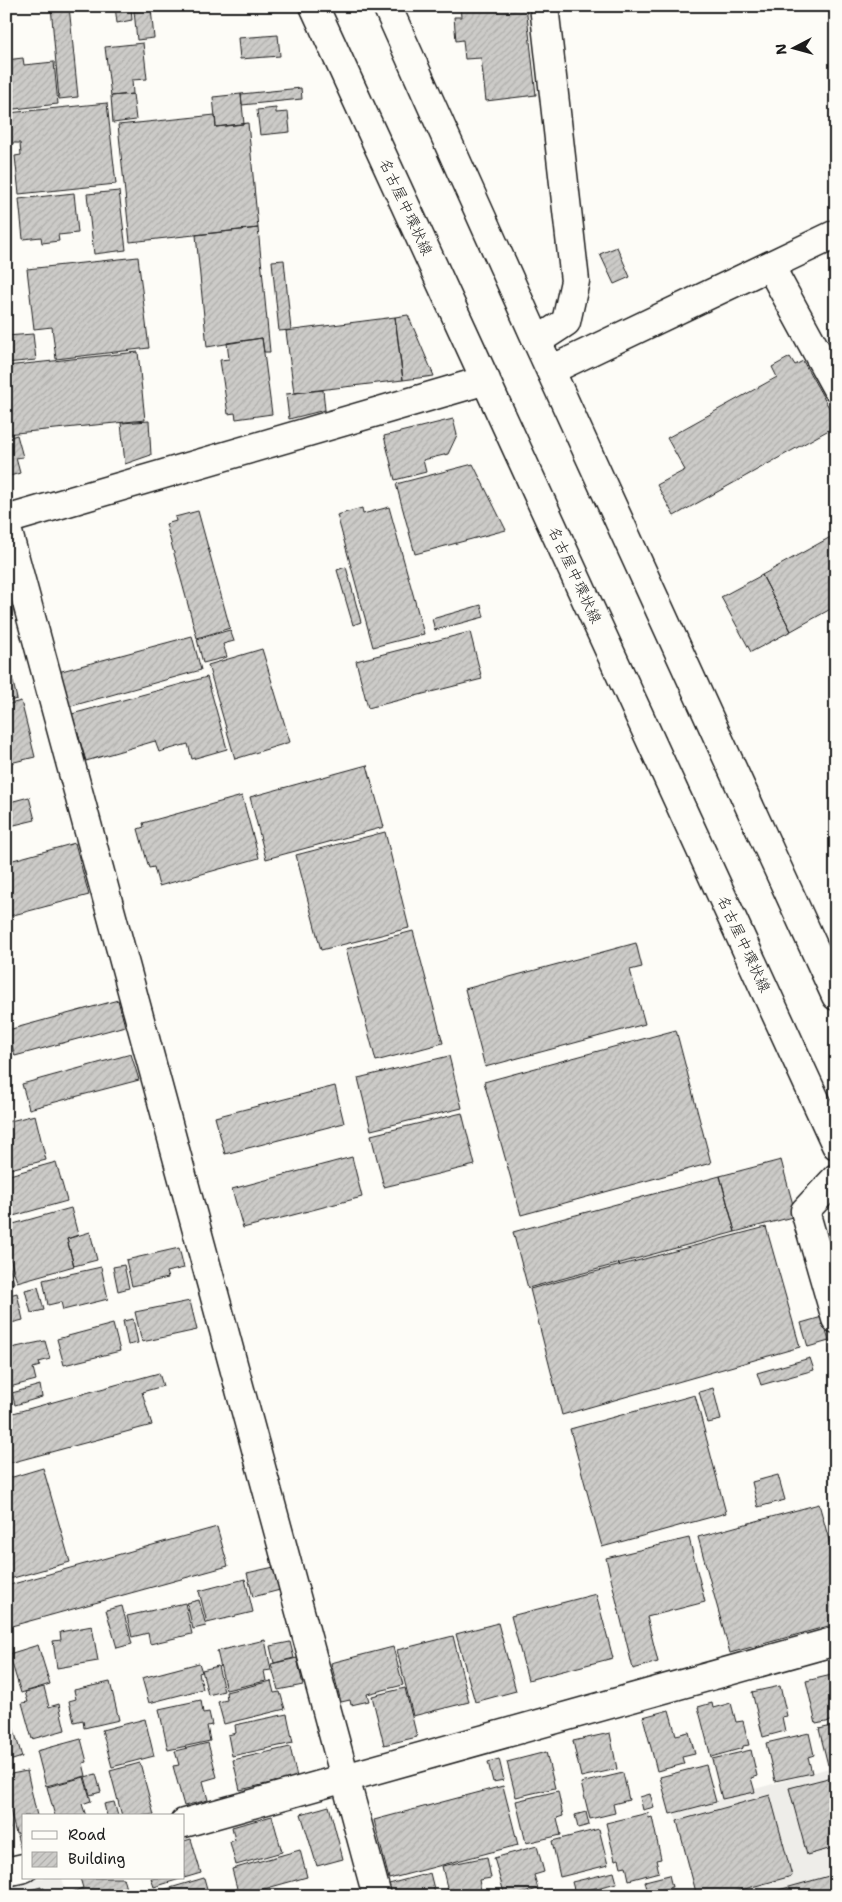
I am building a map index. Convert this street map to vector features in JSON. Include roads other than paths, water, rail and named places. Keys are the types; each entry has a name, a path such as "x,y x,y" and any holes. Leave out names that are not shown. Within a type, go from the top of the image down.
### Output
{"street":[{"name":"名古屋中環状線","path":"314,6 836,1145"},
{"path":"387,6 537,341 836,996"},
{"path":"537,341 566,322 575,281 544,6"},
{"path":"551,370 836,234"},
{"path":"770,266 836,387"},
{"path":"6,520 486,380"},
{"path":"6,525 377,1896"},
{"path":"836,1178 805,1211 836,1319"},
{"path":"185,1823 836,1641"},
{"path":"6,1872 22,1868"}]}
